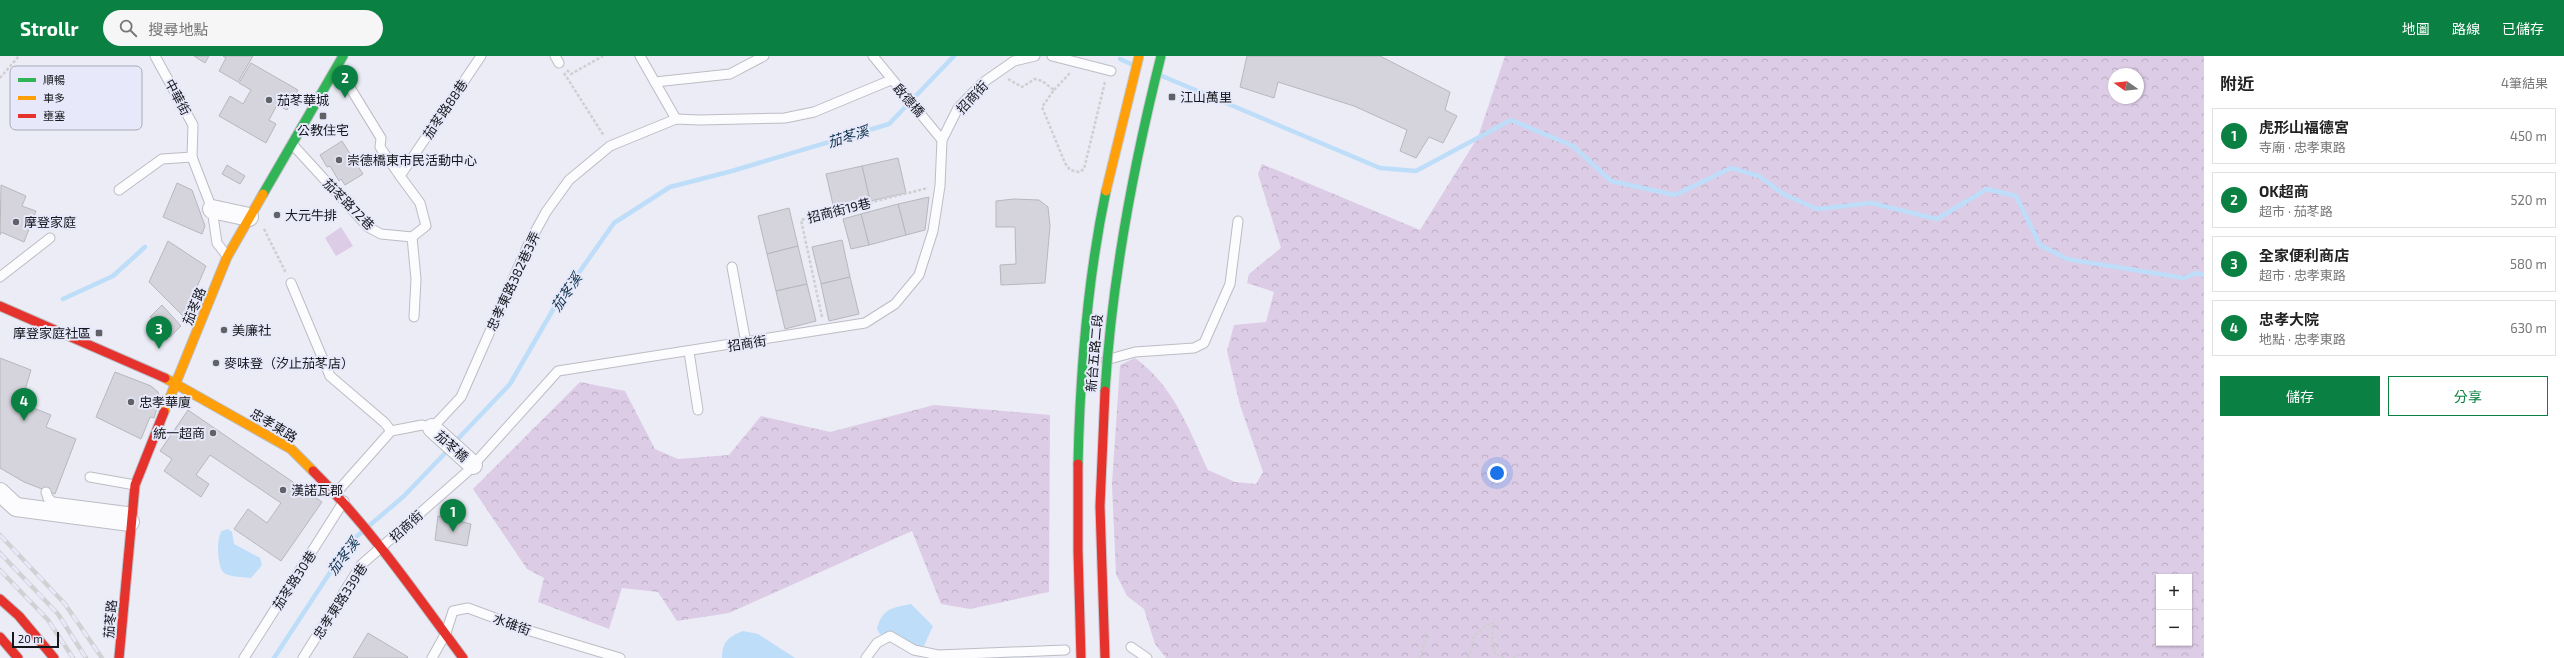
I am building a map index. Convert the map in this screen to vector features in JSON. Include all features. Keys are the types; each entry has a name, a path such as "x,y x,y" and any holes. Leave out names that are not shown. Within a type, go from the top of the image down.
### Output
{"main road":[{"name":"茄苳路","path":"119,658 130,517 134,485 177,383 227,257 291,143 344,56"},
{"name":"新台五路二段","path":"1081,658 1080,460 1086,335 1099,226 1116,141 1139,56"},
{"name":"新台五路二段","path":"1105,658 1099,541 1105,361 1114,272 1130,190 1161,56"},
{"name":"忠孝東路","path":"0,306 177,383 291,449 347,505 380,544 463,658"},
{"path":"0,599 19,616 54,658"},
{"path":"0,637 18,658"}],"street":[{"path":"212,209 251,213"},
{"name":"茄苳橋","path":"432,428 473,465"},
{"path":"0,492 16,507 130,517"}],"lane":[{"name":"中華街","path":"155,56 193,125 192,157 212,209 217,243 227,257"},
{"name":"茄苳路88巷","path":"400,176 481,56"},
{"path":"640,56 676,119 699,120 785,118 839,103 891,80"},
{"path":"656,82 730,74 764,56"},
{"name":"啟德橋","path":"873,56 891,80 927,120 942,140"},
{"name":"招商街","path":"380,544 473,465 558,371 689,352 865,323 895,304 919,275 933,231 940,186 942,140 958,108 981,84 1014,61 1035,56"},
{"path":"1052,56 1109,73"},
{"path":"337,66 381,138 380,147 420,203 426,226 412,237 416,279 414,317"},
{"name":"忠孝東路382巷3弄","path":"432,428 462,397 528,245 546,212 569,180 610,146 676,119"},
{"name":"茄苳路72巷","path":"291,143 368,227 380,234 412,237"},
{"path":"119,190 162,159 192,157"},
{"path":"1105,361 1135,352 1194,348 1204,343 1230,284 1238,221"},
{"path":"0,277 50,238"},
{"path":"732,267 746,343"},
{"path":"291,283 330,376 385,422 391,431"},
{"path":"689,352 698,410"},
{"path":"336,494 391,431 422,426 432,428"},
{"path":"90,477 134,485"},
{"path":"46,492 48,498 53,502 130,517"},
{"name":"茄苳路30巷","path":"244,658 347,505"},
{"name":"忠孝東路339巷","path":"303,658 361,565 380,544"},
{"name":"水碓街","path":"432,658 446,633 453,611 468,608 527,630 620,658"},
{"path":"866,658 877,644 890,636 914,650 938,655 1064,650"},
{"path":"1131,647 1147,658"}],"path":[{"path":"10,66 19,56"},
{"path":"557,60 571,74 602,56"},
{"path":"557,60 610,146"},
{"path":"0,78 10,66"},
{"path":"1001,71 1011,83 1022,87 1035,79 1042,81 1054,90 1042,107 1065,163 1070,170 1079,172 1084,169 1109,73"},
{"name":"招商街19巷","path":"825,330 801,220 940,186"},
{"path":"251,213 291,283"},
{"path":"1468,658 1472,648 1473,638 1486,626 1493,623 1493,649 1495,654 1504,658"},
{"path":"1420,658 1427,633"},
{"path":"1513,658 1519,655 1519,658"}],"green space":[{"path":"1505,56 2204,56 2204,658 1166,658 1155,644 1144,609 1127,596 1116,574 1112,484 1120,365 1135,358 1149,369 1160,381 1179,409 1208,470 1235,482 1256,484 1263,472 1240,405 1227,351 1234,325 1266,322 1274,292 1247,283 1249,274 1281,248 1258,174 1262,164 1420,230 1478,137"},
{"path":"341,227 353,246 336,256 325,238"},
{"path":"580,382 625,391 655,449 678,459 729,455 761,416 830,432 934,405 1050,415 1049,592 970,609 941,604 912,531 729,613 677,621 658,592 622,588 609,629 538,602 544,578 527,569 473,489"}],"water":[{"path":"228,529 232,532 234,544 260,558 262,565 251,578 229,575 224,573 222,570 219,559 218,545 220,534 222,531"},
{"path":"911,604 933,626 922,650 899,635 880,634 877,629 879,622 888,610"},
{"path":"743,631 758,634 795,658 722,658 723,648 727,641"}],"building":[{"path":"194,56 209,56 205,63"},
{"name":"茄苳華城","path":"223,56 253,56 238,82 219,71 226,58"},
{"path":"1247,56 1380,56 1450,92 1445,110 1457,116 1443,143 1429,137 1416,158 1400,151 1407,130 1354,106 1278,82 1274,98 1240,87"},
{"name":"茄苳華城","path":"251,63 298,90 287,110 277,105 269,120 276,124 266,143 219,116 230,96 243,104 251,90 239,83"},
{"name":"崇德橋東市民活動中心","path":"342,141 363,174 345,185 341,179 339,181 330,166 327,167 320,155"},
{"path":"898,158 906,193 870,201 862,166"},
{"path":"227,165 245,176 240,184 222,174"},
{"path":"862,166 870,201 834,209 826,174"},
{"path":"177,183 192,190 205,226 202,234 163,217"},
{"name":"摩登家庭","path":"1,185 26,196 22,206 36,211 24,242 1,232 0,235"},
{"path":"929,197 925,230 906,235 898,204"},
{"path":"1014,199 1039,200 1048,207 1050,226 1045,283 1001,285 1000,265 1016,264 1015,227 996,227 996,201"},
{"path":"898,204 906,235 869,245 861,214"},
{"path":"789,208 798,246 767,254 758,216"},
{"path":"861,214 869,245 851,249 843,219"},
{"path":"842,240 850,277 821,284 812,247"},
{"path":"168,241 206,266 184,317 149,282"},
{"path":"798,246 807,284 776,291 767,254"},
{"path":"850,277 859,314 829,321 821,284"},
{"path":"807,284 816,321 785,329 776,291"},
{"path":"162,305 181,326 170,337 150,317"},
{"path":"0,358 31,370 21,403 51,415 46,427 76,439 55,494 24,482 0,468"},
{"name":"忠孝華廈","path":"115,372 151,386 158,392 160,398 154,418 150,417 141,439 96,417"},
{"name":"漢諾瓦郡","path":"188,410 322,502 281,561 234,529 248,509 267,523 281,503 210,455 196,475 209,484 201,497 164,471 172,459 160,451"},
{"path":"438,516 471,524 467,546 435,540"},
{"path":"368,633 408,657 353,658"}],"waterway":[{"name":"茄苳溪","path":"455,442 510,384 554,308 614,223 670,187 732,171 889,124 954,56"},
{"path":"1120,59 1131,64"},
{"path":"1162,76 1380,168 1416,171 1511,120 1573,146 1611,181 1675,195 1731,168 1759,176 1783,194 1817,209 1871,203 1937,219 1987,189 2016,196 2040,245 2067,259 2184,278 2196,273 2204,275"},
{"path":"63,299 113,276 145,247"},
{"name":"茄苳溪","path":"370,525 404,496 450,448"},
{"name":"茄苳溪","path":"274,658 350,542 362,532"}],"railway":[{"path":"0,535 65,604 102,658"},
{"path":"0,553 58,614 86,658"},
{"path":"0,570 48,620 73,658"}],"traffic: fast":[{"path":"263,194 343,56"},
{"path":"1105,391 1108,348 1118,264 1125,222 1141,139 1161,56"},
{"path":"1078,464 1083,361 1089,293 1099,225 1106,191"}],"traffic: slow":[{"path":"1106,191 1139,56"},
{"path":"164,412 227,257 263,194"},
{"path":"165,378 291,449 313,471"}],"traffic: jam":[{"path":"0,306 165,378"},
{"path":"1105,391 1100,506 1105,658"},
{"path":"119,658 135,485 164,412"},
{"path":"1078,464 1078,551 1081,658"},
{"path":"313,471 334,492 373,538 463,658"},
{"path":"0,599 19,616 54,658"},
{"path":"0,637 18,658"}],"place":[{"name":"江山萬里","path":"1172,97"},
{"name":"OK超商","path":"345,98"},
{"name":"茄苳華城","path":"269,100"},
{"name":"公教住宅","path":"323,116"},
{"name":"崇德橋東市民活動中心","path":"339,160"},
{"name":"大元牛排","path":"277,215"},
{"name":"摩登家庭","path":"16,222"},
{"name":"美廉社","path":"224,330"},
{"name":"摩登家庭社區","path":"99,333"},
{"name":"全家便利商店","path":"159,349"},
{"name":"麥味登（汐止茄苳店）","path":"216,363"},
{"name":"忠孝華廈","path":"131,402"},
{"name":"忠孝大院","path":"24,421"},
{"name":"統一超商","path":"213,433"},
{"name":"漢諾瓦郡","path":"283,490"},
{"name":"虎形山福德宮","path":"453,532"}]}
